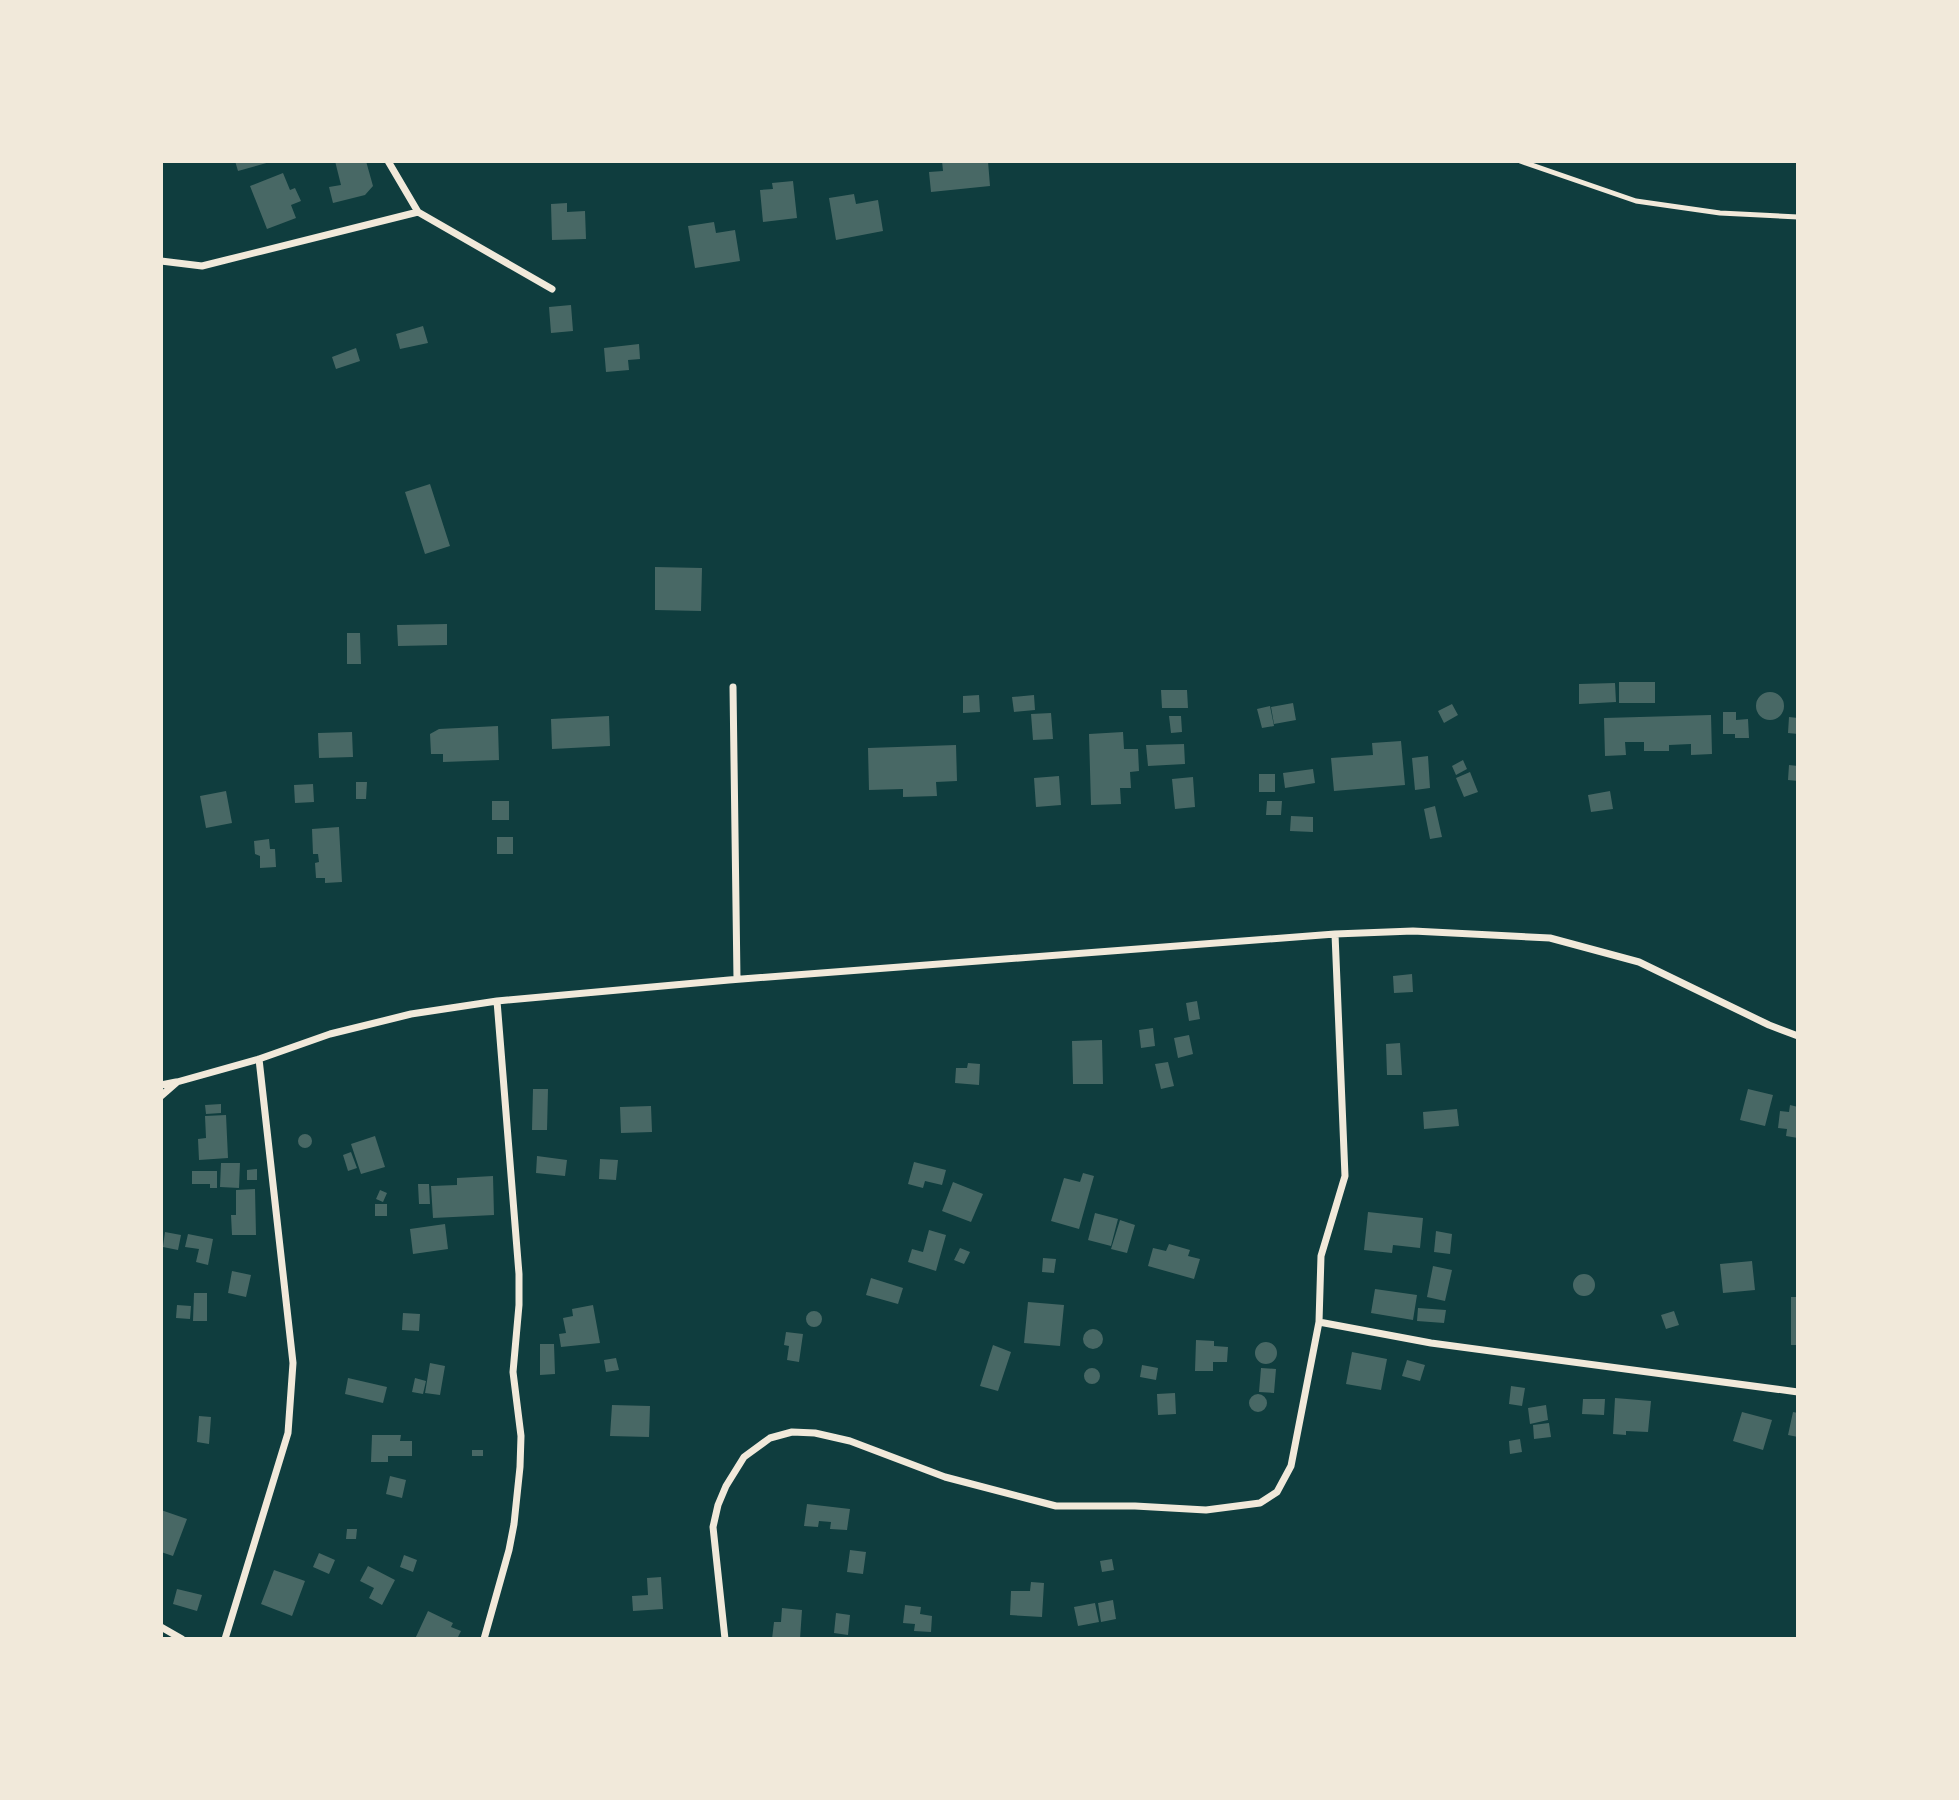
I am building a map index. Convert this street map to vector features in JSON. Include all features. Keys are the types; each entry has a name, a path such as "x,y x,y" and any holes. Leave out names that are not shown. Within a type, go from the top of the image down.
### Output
{"street":[{"path":"388,161 418,212 552,289"},
{"path":"161,261 202,266 418,212"},
{"path":"733,687 737,979"},
{"path":"161,1085 259,1059 330,1034 411,1014 497,1001 737,979 1335,934 1413,931 1550,937 1639,962 1758,1020 1798,1036"},
{"path":"725,1639 713,1527 718,1505 744,1457 770,1438 792,1432 815,1433 850,1441 945,1477 1024,1500 1056,1506 1135,1506 1206,1510 1260,1503 1277,1492 1291,1466 1319,1322 1321,1256 1345,1176 1335,934"},
{"path":"484,1639 514,1524 521,1436 513,1372 519,1274 497,1001"},
{"path":"225,1639 288,1433 291,1398 293,1363 259,1059"},
{"path":"161,1096 177,1082"},
{"path":"1319,1322 1431,1343 1798,1392"},
{"path":"161,1627 182,1639"}],"lane":[{"path":"1520,161 1636,201 1720,214 1798,217"}],"building":[{"path":"235,161 270,161 270,162 238,171"},
{"path":"335,161 366,161 373,186 365,195 333,203 329,187 341,185"},
{"path":"942,161 988,161 990,186 931,192 929,172 943,171"},
{"path":"283,173 290,190 295,188 301,201 291,205 296,218 267,229 250,186"},
{"path":"793,181 797,218 763,222 760,190 773,189 772,183"},
{"path":"854,194 856,204 878,200 883,231 836,240 829,198"},
{"path":"567,203 567,212 585,211 586,239 552,240 551,204"},
{"path":"714,222 716,233 735,230 740,261 695,268 688,226"},
{"path":"571,305 573,331 551,333 549,307"},
{"path":"423,326 428,343 400,349 396,334"},
{"path":"639,344 640,359 628,360 629,370 606,372 604,348"},
{"path":"356,348 360,361 336,369 332,357"},
{"path":"430,484 450,546 425,554 405,492"},
{"path":"655,567 702,568 701,611 655,610"},
{"path":"447,624 447,645 398,646 397,625"},
{"path":"347,633 360,633 361,664 347,664"},
{"path":"1619,682 1655,682 1655,703 1619,703"},
{"path":"1615,683 1616,702 1579,704 1579,684"},
{"path":"1161,690 1187,690 1188,708 1162,708"},
{"path":"1770,692 1780,696 1784,706 1780,716 1770,720 1760,716 1756,706 1760,696"},
{"path":"979,695 980,712 963,713 963,696"},
{"path":"1034,695 1035,710 1014,712 1012,697"},
{"path":"1293,703 1296,720 1274,724 1271,707"},
{"path":"1452,704 1458,715 1444,723 1438,711"},
{"path":"1270,706 1274,726 1262,728 1257,709"},
{"path":"1723,712 1736,712 1736,720 1748,719 1749,738 1735,738 1735,734 1723,734"},
{"path":"1051,713 1053,739 1033,740 1031,714"},
{"path":"1711,715 1712,754 1691,755 1691,744 1669,745 1669,751 1644,751 1644,742 1625,742 1626,755 1605,756 1604,718"},
{"path":"609,716 610,746 552,749 551,719"},
{"path":"1169,716 1181,716 1182,732 1171,733"},
{"path":"1789,717 1798,718 1798,734 1788,733"},
{"path":"498,726 499,760 443,762 443,754 431,754 430,734 439,729"},
{"path":"352,732 353,757 319,758 318,733"},
{"path":"1123,732 1124,749 1138,749 1139,771 1130,772 1131,788 1120,788 1121,804 1091,805 1089,734"},
{"path":"1401,741 1405,785 1334,791 1331,758 1373,755 1372,743"},
{"path":"1184,744 1185,764 1148,766 1146,745"},
{"path":"956,745 957,781 936,782 937,796 903,797 903,789 869,790 868,748"},
{"path":"1428,756 1430,788 1415,790 1412,758"},
{"path":"1463,760 1467,769 1456,775 1452,766"},
{"path":"1789,765 1798,766 1798,781 1788,780"},
{"path":"1313,769 1315,783 1285,788 1283,773"},
{"path":"1470,772 1478,792 1464,797 1456,778"},
{"path":"1259,774 1275,774 1275,792 1259,792"},
{"path":"1059,776 1061,805 1036,807 1034,778"},
{"path":"1193,777 1195,807 1175,809 1172,779"},
{"path":"356,782 367,782 366,799 356,799"},
{"path":"313,784 314,802 295,803 294,785"},
{"path":"226,791 232,823 206,828 200,796"},
{"path":"1610,791 1613,809 1591,812 1588,795"},
{"path":"492,801 509,801 509,820 492,820"},
{"path":"1267,801 1282,801 1281,815 1266,815"},
{"path":"1435,806 1442,837 1430,839 1424,809"},
{"path":"1291,816 1313,817 1313,832 1290,831"},
{"path":"339,827 342,882 325,883 325,878 316,878 315,863 319,862 318,854 313,854 312,829"},
{"path":"497,837 513,837 513,854 497,854"},
{"path":"269,839 270,849 275,849 276,867 260,868 260,856 255,854 254,841"},
{"path":"1412,974 1413,992 1394,993 1393,976"},
{"path":"1197,1001 1200,1019 1189,1021 1186,1003"},
{"path":"1153,1028 1155,1046 1141,1048 1139,1030"},
{"path":"1189,1035 1193,1054 1178,1058 1174,1038"},
{"path":"1102,1040 1103,1084 1073,1084 1072,1041"},
{"path":"1400,1043 1402,1075 1387,1075 1386,1044"},
{"path":"1168,1062 1174,1086 1161,1089 1155,1064"},
{"path":"968,1063 980,1064 979,1085 955,1083 956,1068 967,1068"},
{"path":"533,1089 548,1089 547,1130 532,1130"},
{"path":"1748,1089 1773,1095 1765,1126 1740,1120"},
{"path":"221,1104 221,1113 206,1114 205,1105"},
{"path":"1790,1105 1798,1107 1798,1138 1786,1136 1787,1129 1778,1128 1780,1111 1789,1112"},
{"path":"651,1106 652,1132 621,1133 620,1107"},
{"path":"1457,1109 1459,1126 1424,1129 1423,1112"},
{"path":"226,1115 228,1158 199,1160 198,1139 206,1138 205,1116"},
{"path":"305,1134 310,1136 310,1146 305,1148 300,1146 298,1141 300,1136"},
{"path":"375,1136 385,1167 361,1174 351,1144"},
{"path":"351,1152 357,1168 348,1171 343,1155"},
{"path":"537,1156 567,1160 565,1176 536,1173"},
{"path":"600,1159 618,1160 616,1180 599,1179"},
{"path":"914,1162 946,1170 942,1185 925,1181 923,1188 908,1184"},
{"path":"221,1163 240,1163 239,1188 220,1187"},
{"path":"257,1169 257,1180 247,1180 247,1170"},
{"path":"192,1171 217,1171 217,1188 210,1188 210,1184 192,1184"},
{"path":"1083,1173 1094,1176 1079,1229 1051,1221 1064,1178 1080,1182"},
{"path":"493,1176 494,1215 433,1218 431,1186 457,1185 457,1178"},
{"path":"953,1182 983,1194 971,1222 942,1211"},
{"path":"418,1184 429,1184 430,1204 419,1204"},
{"path":"255,1189 256,1235 232,1235 231,1215 236,1215 236,1190"},
{"path":"380,1190 387,1193 383,1202 376,1199"},
{"path":"375,1204 387,1204 387,1216 375,1216"},
{"path":"1368,1212 1423,1218 1420,1248 1393,1245 1392,1253 1364,1250"},
{"path":"1095,1213 1118,1219 1111,1246 1088,1240"},
{"path":"1120,1220 1135,1225 1127,1253 1111,1249"},
{"path":"445,1224 448,1249 413,1254 410,1229"},
{"path":"929,1230 946,1235 936,1271 908,1262 912,1249 923,1252"},
{"path":"1436,1231 1452,1234 1450,1254 1434,1252"},
{"path":"165,1232 181,1235 178,1250 163,1247"},
{"path":"188,1234 213,1239 208,1265 196,1262 199,1249 185,1247"},
{"path":"1169,1244 1190,1250 1188,1256 1200,1259 1194,1279 1148,1266 1153,1248 1166,1251"},
{"path":"960,1248 970,1252 964,1264 954,1260"},
{"path":"1043,1258 1056,1259 1054,1273 1042,1272"},
{"path":"1752,1261 1755,1290 1723,1293 1720,1264"},
{"path":"1433,1266 1452,1270 1445,1301 1427,1297"},
{"path":"232,1271 251,1275 246,1297 228,1293"},
{"path":"1584,1274 1592,1277 1595,1285 1592,1293 1584,1296 1576,1293 1573,1285 1576,1277"},
{"path":"871,1278 903,1288 898,1304 866,1295"},
{"path":"1375,1289 1417,1295 1413,1320 1371,1313"},
{"path":"194,1293 207,1293 207,1321 193,1321"},
{"path":"1791,1297 1798,1297 1798,1345 1791,1345"},
{"path":"1028,1302 1064,1305 1060,1346 1024,1343"},
{"path":"177,1305 191,1306 190,1319 176,1318"},
{"path":"593,1305 600,1343 561,1347 559,1334 566,1333 563,1318 573,1316 572,1309"},
{"path":"1418,1308 1446,1310 1444,1323 1417,1321"},
{"path":"811,1311 817,1311 822,1319 820,1325 811,1327 806,1322 806,1316"},
{"path":"1674,1311 1679,1325 1666,1329 1661,1315"},
{"path":"403,1313 420,1314 419,1331 402,1330"},
{"path":"1093,1329 1100,1332 1103,1339 1100,1346 1093,1349 1086,1346 1083,1339 1086,1332"},
{"path":"786,1332 803,1334 799,1362 787,1360 789,1346 784,1345"},
{"path":"1196,1340 1214,1341 1214,1346 1228,1347 1227,1362 1213,1362 1213,1371 1195,1371"},
{"path":"1266,1342 1274,1345 1277,1353 1274,1361 1266,1364 1258,1361 1255,1353 1258,1345"},
{"path":"540,1344 554,1344 555,1374 540,1375"},
{"path":"993,1345 1011,1352 998,1391 980,1386"},
{"path":"1352,1352 1387,1359 1381,1390 1346,1384"},
{"path":"616,1358 619,1370 606,1372 604,1360"},
{"path":"1407,1360 1425,1365 1420,1381 1402,1376"},
{"path":"430,1363 445,1366 440,1395 425,1393"},
{"path":"1142,1365 1158,1368 1156,1380 1140,1377"},
{"path":"1092,1368 1098,1370 1098,1382 1092,1384 1086,1382 1084,1376 1086,1370"},
{"path":"1261,1368 1276,1369 1274,1393 1259,1392"},
{"path":"348,1378 387,1387 383,1403 345,1394"},
{"path":"415,1378 426,1381 423,1394 412,1392"},
{"path":"1511,1386 1525,1388 1522,1406 1509,1404"},
{"path":"1175,1393 1176,1414 1158,1415 1157,1394"},
{"path":"1258,1394 1264,1397 1267,1403 1264,1409 1258,1412 1252,1409 1249,1403 1252,1397"},
{"path":"1615,1398 1651,1401 1648,1432 1626,1431 1626,1435 1613,1434"},
{"path":"1583,1399 1605,1399 1604,1415 1582,1414"},
{"path":"612,1405 650,1406 649,1437 610,1436"},
{"path":"1546,1405 1548,1420 1530,1424 1528,1408"},
{"path":"1742,1412 1772,1420 1763,1450 1733,1441"},
{"path":"1793,1412 1798,1413 1798,1437 1788,1435"},
{"path":"199,1416 211,1417 209,1444 197,1442"},
{"path":"1549,1423 1551,1437 1534,1439 1533,1425"},
{"path":"372,1435 401,1435 400,1441 412,1441 412,1456 388,1456 388,1462 371,1462"},
{"path":"1520,1439 1522,1452 1510,1454 1509,1441"},
{"path":"472,1450 483,1450 483,1456 472,1456"},
{"path":"390,1476 406,1480 402,1498 386,1494"},
{"path":"807,1504 850,1509 847,1530 830,1529 831,1522 819,1521 818,1527 804,1526"},
{"path":"161,1510 187,1519 173,1556 161,1552"},
{"path":"347,1529 357,1529 356,1539 346,1539"},
{"path":"850,1550 866,1552 863,1574 847,1572"},
{"path":"319,1553 335,1560 329,1574 313,1567"},
{"path":"404,1555 417,1560 413,1572 400,1567"},
{"path":"1112,1559 1114,1570 1102,1572 1100,1561"},
{"path":"368,1566 395,1580 382,1605 369,1598 374,1588 360,1581"},
{"path":"274,1570 305,1581 292,1616 261,1604"},
{"path":"661,1577 663,1609 633,1611 632,1596 648,1595 647,1578"},
{"path":"1031,1582 1044,1583 1042,1617 1010,1615 1011,1591 1030,1591"},
{"path":"177,1589 202,1595 197,1611 173,1604"},
{"path":"1113,1600 1116,1619 1101,1622 1098,1603"},
{"path":"1095,1603 1099,1622 1078,1626 1074,1607"},
{"path":"905,1605 921,1607 920,1614 932,1616 931,1632 914,1631 915,1624 903,1623"},
{"path":"782,1608 802,1610 800,1639 772,1639 774,1622 781,1622"},
{"path":"428,1611 453,1623 451,1627 461,1631 457,1639 415,1639"},
{"path":"836,1613 850,1615 848,1635 834,1633"}]}
